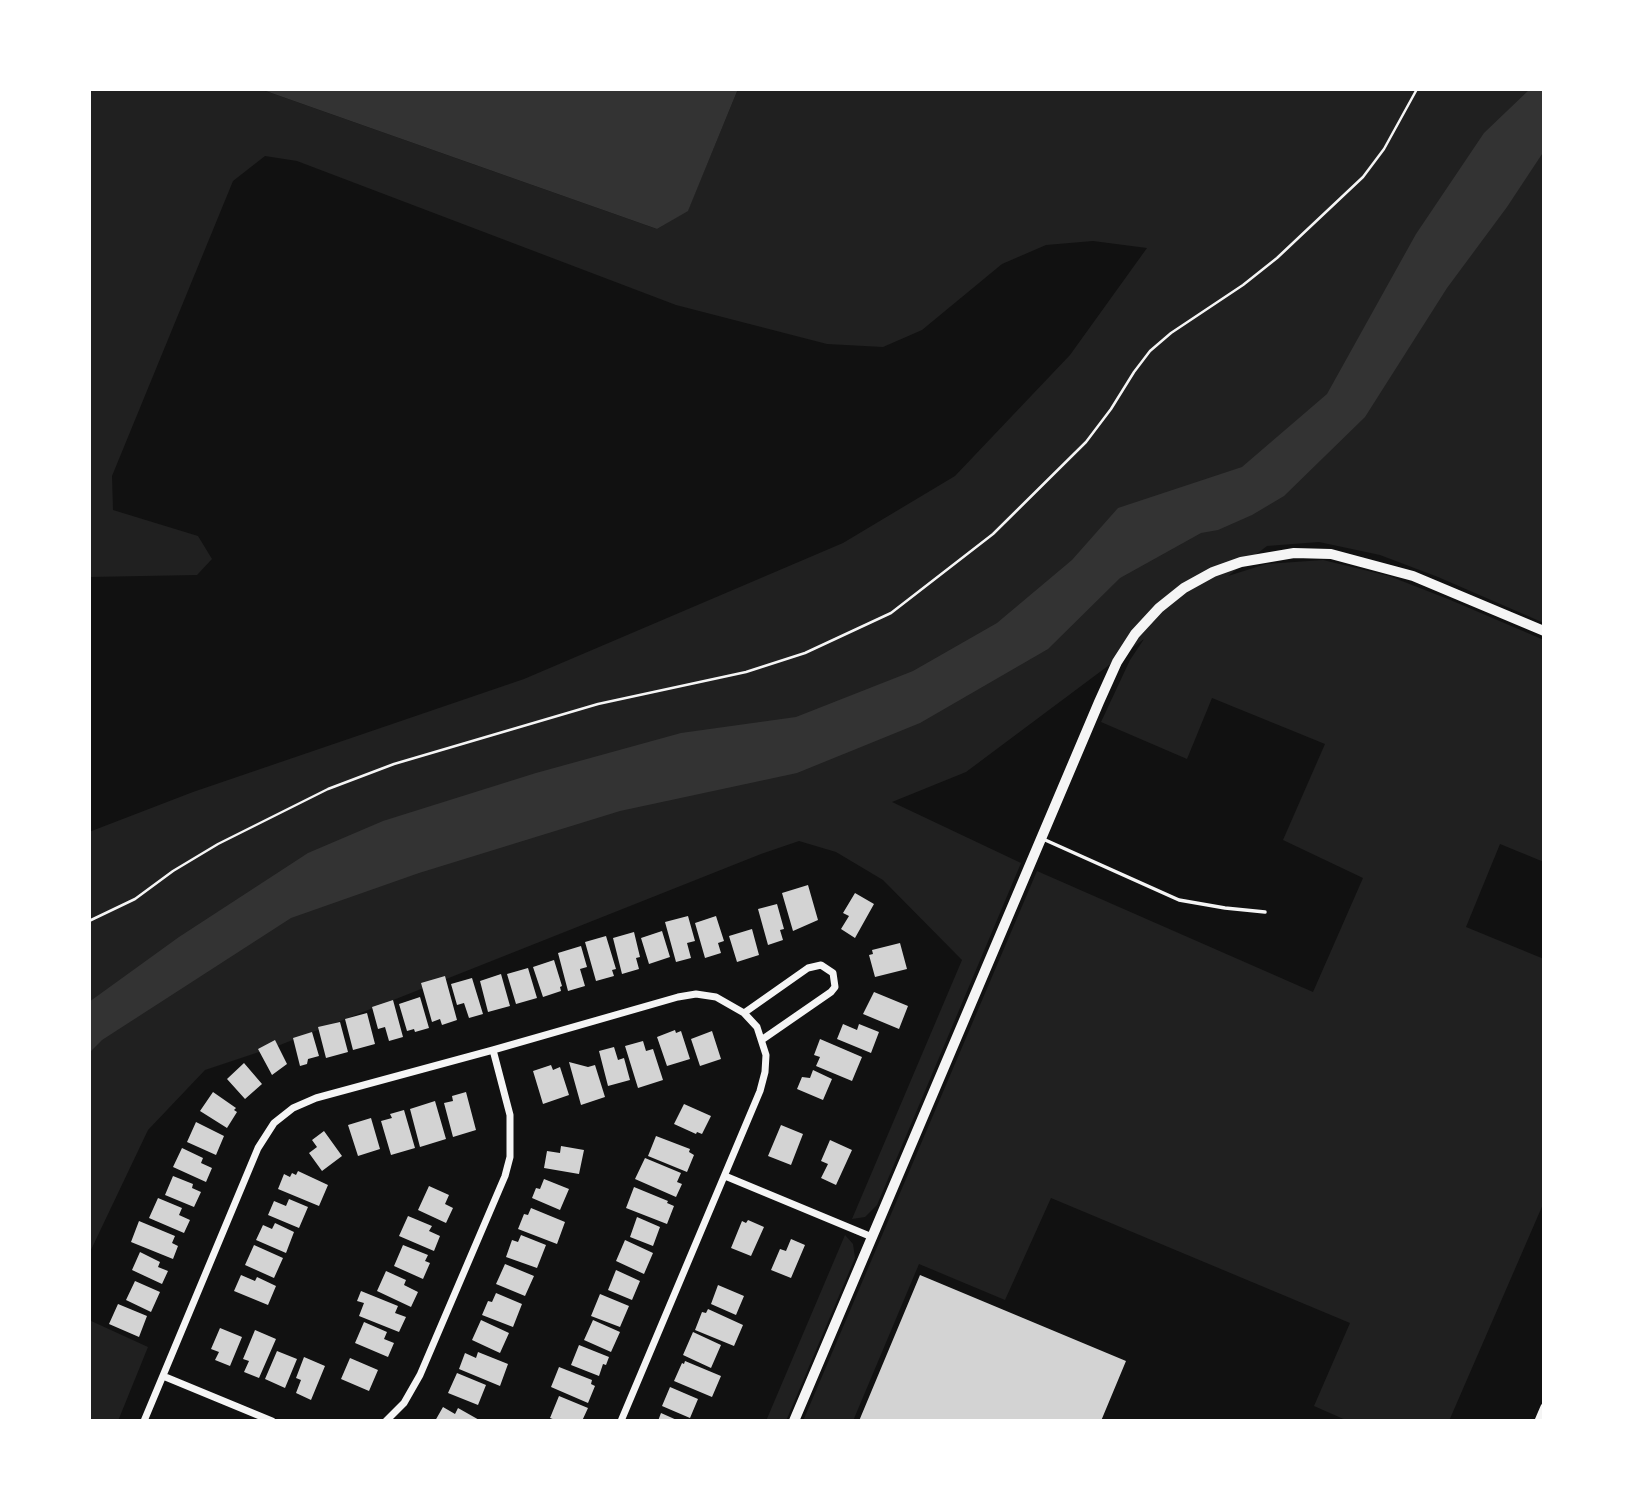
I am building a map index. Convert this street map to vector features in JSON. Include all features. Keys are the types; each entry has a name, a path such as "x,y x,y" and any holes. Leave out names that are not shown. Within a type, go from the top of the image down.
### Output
{"street":[{"path":"794,1421 1112,673 1135,634 1159,608 1184,588 1213,572 1241,562 1294,553 1331,554 1413,576 1544,631"},
{"path":"744,1013 808,968 821,965 833,973 835,987 831,992 762,1039"},
{"path":"144,1421 258,1149 274,1123 293,1108 316,1098 678,997 696,994 716,997 744,1013 757,1027 766,1055 765,1072 760,1091 621,1421"},
{"path":"386,1421 404,1403 420,1375 505,1176 510,1157 510,1115 494,1050"},
{"path":"724,1176 872,1237"},
{"path":"163,1376 272,1421"},
{"path":"1538,1421 1544,1407"}],"lane":[{"path":"1041,838 1180,900 1265,912"}],"path":[{"path":"89,921 135,899 173,871 218,844 328,789 394,764 598,704 746,672 805,653 891,613 993,534 1086,442 1150,351 1171,333 1243,285 1277,258 1363,177 1384,149 1418,89"}],"shaded area":[{"path":"89,89 260,89 657,229 688,210 738,89 1544,89 1544,623 1380,555 1319,542 1267,546 1228,576 1266,564 1323,560 1389,576 1544,640 1544,862 1500,844 1466,927 1544,959 1544,1202 1449,1421 1348,1421 1314,1406 1350,1323 1051,1198 1005,1300 919,1264 853,1421 803,1421 1037,871 1313,992 1363,878 1283,840 1325,744 1212,698 1187,759 1101,722 1130,660 1144,639 966,772 892,802 1021,863 877,1205 865,1217 852,1219 962,960 883,880 836,852 799,841 280,1045 205,1070 148,1130 89,1254 89,832 193,792 524,679 843,543 955,476 1070,355 1147,248 1093,241 1046,245 1002,264 922,330 883,347 827,344 676,305 297,161 265,156 233,181 112,476 113,510 198,536 212,559 197,575 89,577"},
{"path":"260,89 738,89 688,211 657,229"},
{"path":"1530,89 1544,89 1544,151 1507,207 1447,288 1365,417 1284,496 1252,515 1218,530 1201,533 1120,578 1048,649 920,723 797,773 620,811 419,873 291,918 102,1040 89,1053 89,1002 179,937 308,853 383,821 536,773 681,733 796,717 913,671 997,623 1072,560 1118,508 1242,467 1327,394 1416,234 1484,133"},
{"path":"845,1235 853,1244 855,1258 786,1421 766,1421"},
{"path":"89,1320 148,1347 118,1421 89,1421"}],"building":[{"path":"808,885 818,920 793,931 782,893"},
{"path":"855,893 874,904 855,938 841,929 849,916 843,913"},
{"path":"777,904 784,929 780,930 783,940 768,945 758,909"},
{"path":"688,916 695,941 687,943 691,958 676,962 665,922"},
{"path":"716,916 724,941 718,943 721,953 705,958 695,923"},
{"path":"752,929 759,955 737,962 729,936"},
{"path":"662,931 670,957 649,964 641,938"},
{"path":"634,932 640,957 636,958 639,969 622,974 613,938"},
{"path":"606,936 616,969 612,970 614,976 596,981 585,942"},
{"path":"900,943 907,969 875,977 869,955 873,954 872,950"},
{"path":"581,946 587,967 580,969 585,986 568,991 558,953"},
{"path":"554,960 561,991 543,997 533,967"},
{"path":"528,968 537,998 516,1004 507,974"},
{"path":"501,974 510,1006 488,1012 480,981"},
{"path":"445,976 457,1020 442,1025 440,1019 432,1022 421,983"},
{"path":"472,978 483,1014 469,1018 464,1003 457,1005 451,984"},
{"path":"874,992 908,1006 899,1029 863,1014"},
{"path":"420,997 429,1028 407,1031 399,1004"},
{"path":"393,1000 403,1037 389,1041 385,1027 378,1029 372,1007"},
{"path":"367,1013 375,1044 353,1050 345,1019"},
{"path":"340,1022 348,1052 326,1058 318,1027"},
{"path":"843,1024 857,1030 859,1024 879,1032 871,1053 837,1039"},
{"path":"675,1030 676,1033 681,1031 690,1059 667,1066 657,1037"},
{"path":"712,1031 721,1059 700,1066 691,1039"},
{"path":"312,1032 319,1056 308,1059 307,1064 300,1066 293,1038"},
{"path":"820,1039 862,1057 852,1081 816,1066 820,1057 814,1055"},
{"path":"275,1040 287,1064 272,1075 258,1049"},
{"path":"643,1041 646,1051 653,1049 663,1080 638,1088 625,1046"},
{"path":"614,1047 618,1060 624,1058 630,1080 608,1086 599,1051"},
{"path":"569,1062 588,1067 595,1065 605,1097 581,1105"},
{"path":"244,1063 262,1084 245,1099 227,1079"},
{"path":"551,1065 553,1070 560,1067 569,1095 543,1104 533,1071"},
{"path":"813,1070 832,1079 823,1100 797,1089 802,1077 810,1078"},
{"path":"213,1092 236,1108 234,1110 237,1112 227,1128 200,1111"},
{"path":"466,1092 476,1130 453,1137 444,1103 453,1101 452,1096"},
{"path":"435,1101 446,1139 420,1147 410,1109"},
{"path":"684,1104 711,1116 702,1134 674,1124"},
{"path":"404,1110 415,1148 391,1155 381,1121 392,1118 390,1114"},
{"path":"371,1118 380,1149 358,1156 348,1125"},
{"path":"196,1122 224,1136 216,1155 187,1142"},
{"path":"781,1125 803,1134 791,1165 768,1156"},
{"path":"324,1131 342,1156 322,1171 309,1153 317,1147 312,1140"},
{"path":"656,1136 690,1149 689,1152 694,1155 687,1172 648,1156"},
{"path":"830,1140 852,1150 836,1185 821,1178 828,1164 821,1161"},
{"path":"561,1146 584,1150 579,1174 544,1168 547,1151 560,1153"},
{"path":"182,1148 203,1158 201,1163 212,1168 206,1182 173,1167"},
{"path":"645,1158 681,1173 677,1182 682,1184 676,1197 635,1179"},
{"path":"298,1171 328,1185 319,1206 278,1189 284,1174 290,1177"},
{"path":"173,1176 193,1184 192,1188 201,1192 194,1207 165,1195"},
{"path":"544,1179 569,1189 560,1210 532,1198"},
{"path":"429,1186 449,1195 445,1204 453,1208 446,1223 418,1210"},
{"path":"634,1187 674,1206 667,1224 626,1208"},
{"path":"158,1198 182,1208 179,1215 190,1220 184,1233 149,1218"},
{"path":"289,1199 308,1207 299,1228 268,1215 274,1201 286,1206"},
{"path":"531,1208 565,1222 557,1244 518,1229 524,1214 528,1215"},
{"path":"408,1216 432,1226 429,1231 440,1236 434,1251 399,1236"},
{"path":"637,1217 660,1227 653,1246 630,1237"},
{"path":"748,1220 764,1227 751,1256 731,1248 742,1221 746,1223"},
{"path":"139,1221 175,1236 172,1243 178,1246 173,1259 131,1242"},
{"path":"275,1223 294,1232 286,1253 256,1240 263,1225 272,1229"},
{"path":"521,1235 546,1245 537,1268 506,1257 512,1240 518,1242"},
{"path":"791,1239 805,1245 791,1278 771,1270 780,1249 786,1251"},
{"path":"625,1240 653,1253 644,1274 616,1261"},
{"path":"254,1245 283,1258 274,1278 245,1265"},
{"path":"403,1245 428,1255 425,1261 430,1263 423,1279 394,1266"},
{"path":"140,1252 160,1262 158,1267 168,1271 162,1284 132,1270"},
{"path":"505,1264 534,1276 525,1296 496,1284"},
{"path":"616,1270 640,1281 632,1300 608,1290"},
{"path":"386,1271 406,1280 404,1285 418,1292 411,1307 377,1291"},
{"path":"241,1275 255,1281 257,1277 276,1286 268,1305 234,1291"},
{"path":"920,1275 1126,1361 1101,1421 859,1421"},
{"path":"135,1281 160,1292 151,1312 126,1300"},
{"path":"718,1285 744,1296 736,1315 711,1304"},
{"path":"361,1291 398,1306 395,1313 406,1317 399,1332 359,1316 364,1303 357,1301"},
{"path":"496,1293 522,1304 513,1327 482,1315 488,1301 492,1302"},
{"path":"600,1294 629,1306 620,1327 591,1316"},
{"path":"118,1304 147,1316 139,1337 109,1324"},
{"path":"708,1309 743,1325 734,1346 695,1330 702,1312 706,1313"},
{"path":"481,1320 509,1333 500,1353 472,1340"},
{"path":"593,1320 620,1332 611,1352 584,1340"},
{"path":"364,1322 387,1332 384,1339 394,1343 388,1357 355,1343"},
{"path":"220,1328 242,1337 230,1366 215,1360 219,1352 211,1349"},
{"path":"255,1330 276,1339 259,1378 244,1372 249,1361 243,1359"},
{"path":"693,1332 721,1345 711,1368 683,1355"},
{"path":"579,1345 609,1357 599,1376 571,1365"},
{"path":"277,1351 297,1359 285,1388 265,1379"},
{"path":"478,1352 508,1364 500,1386 459,1369 465,1353 476,1358"},
{"path":"304,1357 325,1366 311,1400 296,1393 301,1380 296,1378"},
{"path":"350,1358 378,1370 369,1391 341,1379"},
{"path":"685,1361 721,1376 712,1397 674,1381"},
{"path":"559,1367 592,1380 591,1384 595,1386 588,1403 551,1387"},
{"path":"457,1373 486,1385 478,1405 448,1393"},
{"path":"670,1387 698,1399 690,1418 662,1406"},
{"path":"559,1396 588,1408 582,1421 558,1421 550,1418"},
{"path":"443,1407 455,1414 458,1408 481,1421 435,1421"},
{"path":"661,1413 679,1421 658,1421"}]}
